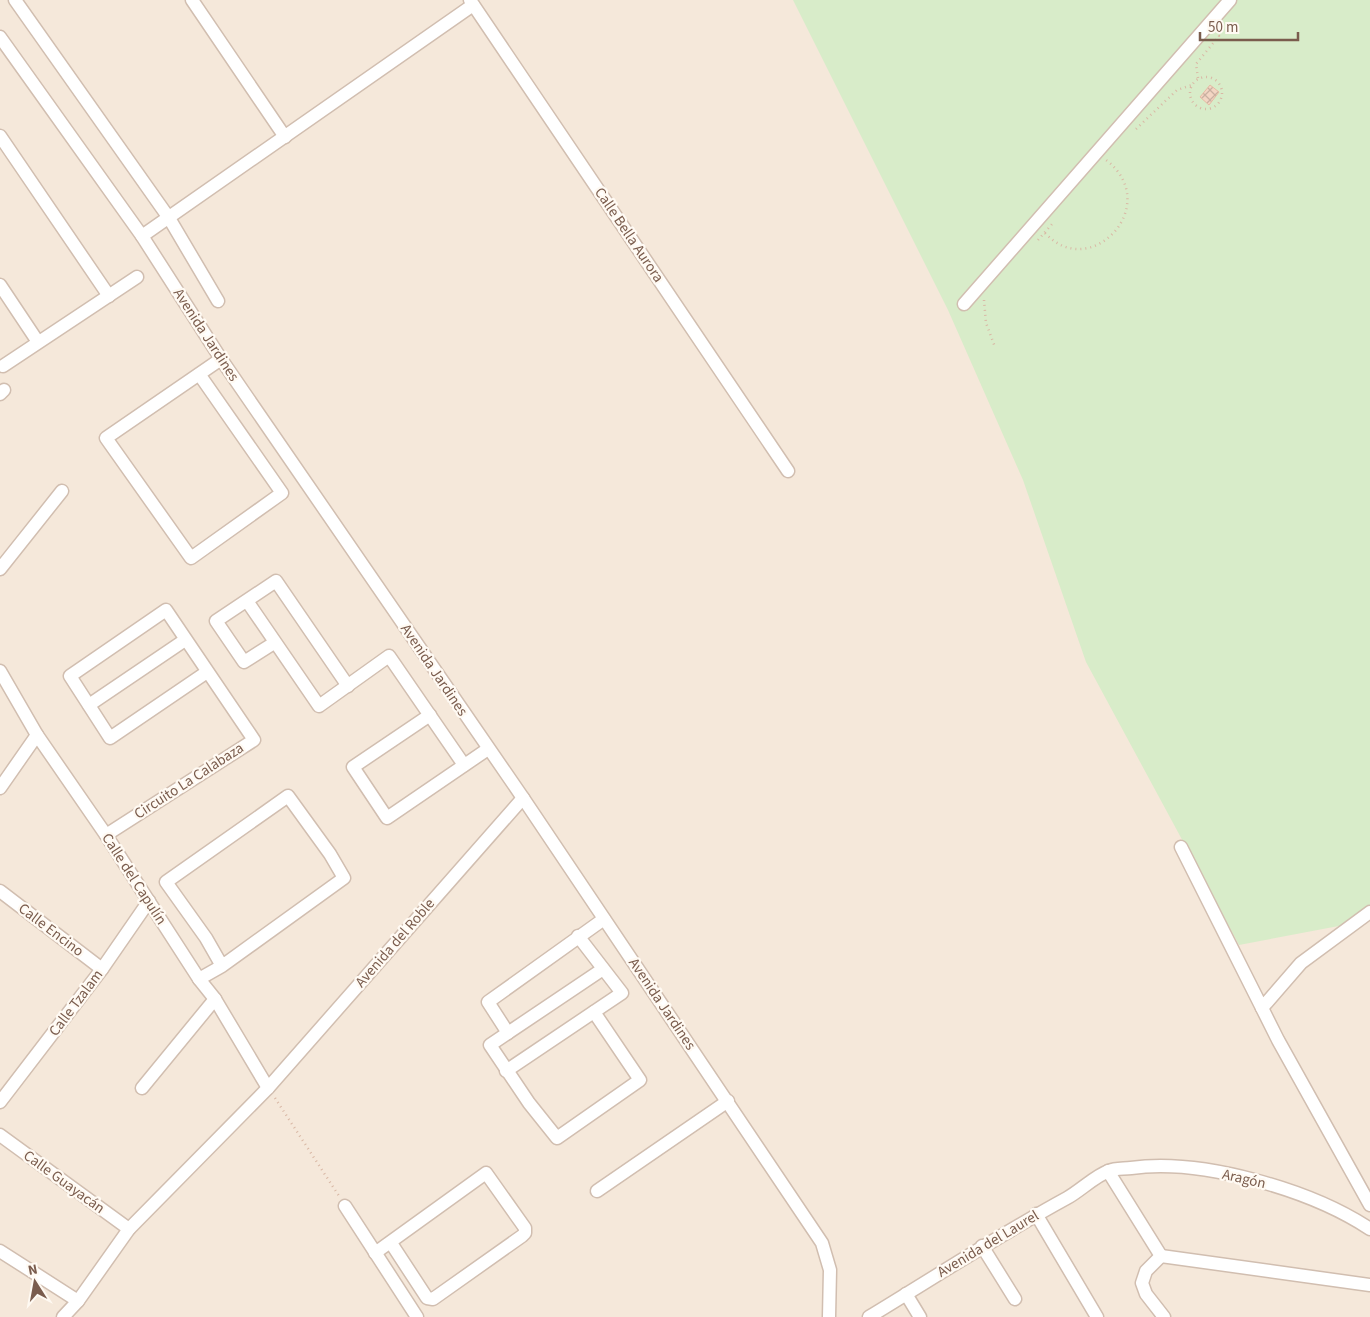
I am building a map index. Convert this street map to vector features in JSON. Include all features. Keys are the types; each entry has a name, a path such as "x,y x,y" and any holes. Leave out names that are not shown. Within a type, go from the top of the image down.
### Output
{"street":[{"path":"14,0 169,218 218,301"},
{"path":"192,0 286,137"},
{"path":"964,304 1230,0"},
{"path":"142,236 286,137 472,3"},
{"name":"Calle Bella Aurora","path":"472,3 788,471"},
{"name":"Avenida Jardines","path":"0,37 142,236 222,359 728,1100 822,1243 830,1270 829,1317"},
{"path":"0,136 110,296"},
{"path":"2,366 137,277"},
{"path":"0,286 38,342"},
{"path":"199,374 282,493 191,558 106,438 199,374 222,359"},
{"path":"0,569 62,490"},
{"path":"274,643 244,662 216,621 276,581 348,686"},
{"path":"247,600 274,643 319,706 389,656 464,765"},
{"name":"Circuito La Calabaza","path":"106,835 254,740 166,610 70,676 110,738 207,672"},
{"path":"89,706 186,640"},
{"name":"Calle del Capulín","path":"0,671 37,735 106,835 199,979 214,999 268,1088"},
{"path":"430,715 353,767 387,818 488,749"},
{"path":"2,782 37,735"},
{"path":"199,979 222,966 344,878 330,854 288,796 166,882 206,938 222,966"},
{"name":"Avenida del Roble","path":"63,1317 78,1300 129,1229 268,1088 523,798"},
{"path":"1181,848 1278,1040 1370,1205"},
{"name":"Calle Encino","path":"0,891 102,969"},
{"name":"Calle Tzalam","path":"0,1102 102,969 149,901"},
{"path":"1262,1008 1301,963 1370,912"},
{"path":"508,1033 488,1002 604,919"},
{"path":"506,1071 622,992 578,936"},
{"path":"594,1012 640,1080 557,1138 506,1071 490,1045 603,969"},
{"path":"142,1088 214,999"},
{"path":"597,1191 728,1100"},
{"name":"Calle Guayacán","path":"0,1135 129,1229"},
{"name":"Aragón","path":"1108,1171 1147,1166 1187,1168 1234,1174 1290,1191 1354,1219 1370,1229"},
{"path":"1108,1171 1161,1256"},
{"name":"Avenida del Laurel","path":"869,1317 982,1246 1072,1195 1108,1171"},
{"path":"375,1253 486,1173 525,1228 525,1233 522,1236 433,1299 427,1298 390,1243"},
{"path":"345,1206 417,1317"},
{"path":"1036,1214 1091,1315"},
{"path":"982,1246 1015,1299"},
{"path":"0,1251 78,1300"},
{"path":"1161,1256 1370,1285"},
{"path":"1161,1256 1146,1271 1142,1283 1146,1294 1164,1317"},
{"path":"906,1294 920,1317"}],"path":[{"path":"1198,79 1196,64 1219,36 1206,27"},
{"path":"1132,132 1177,90 1192,84 1198,79 1212,78 1220,85 1222,96 1216,105 1211,108 1203,108 1194,103 1190,93 1192,84"},
{"path":"1045,233 1051,240 1069,248 1086,248 1102,244 1115,233 1122,224 1128,208 1127,191 1121,175 1106,160 1110,155"},
{"path":"1035,243 1057,219"},
{"path":"988,292 984,301 986,324 995,347"},
{"path":"268,1088 345,1206"}],"shaded area":[{"path":"0,0 1370,0 1370,1317 0,1317"}],"green space":[{"path":"793,0 1370,0 1370,905 1344,925 1239,945 1086,662 1023,480 948,310"}],"building":[{"path":"1210,85 1219,92 1209,105 1200,97"}]}
